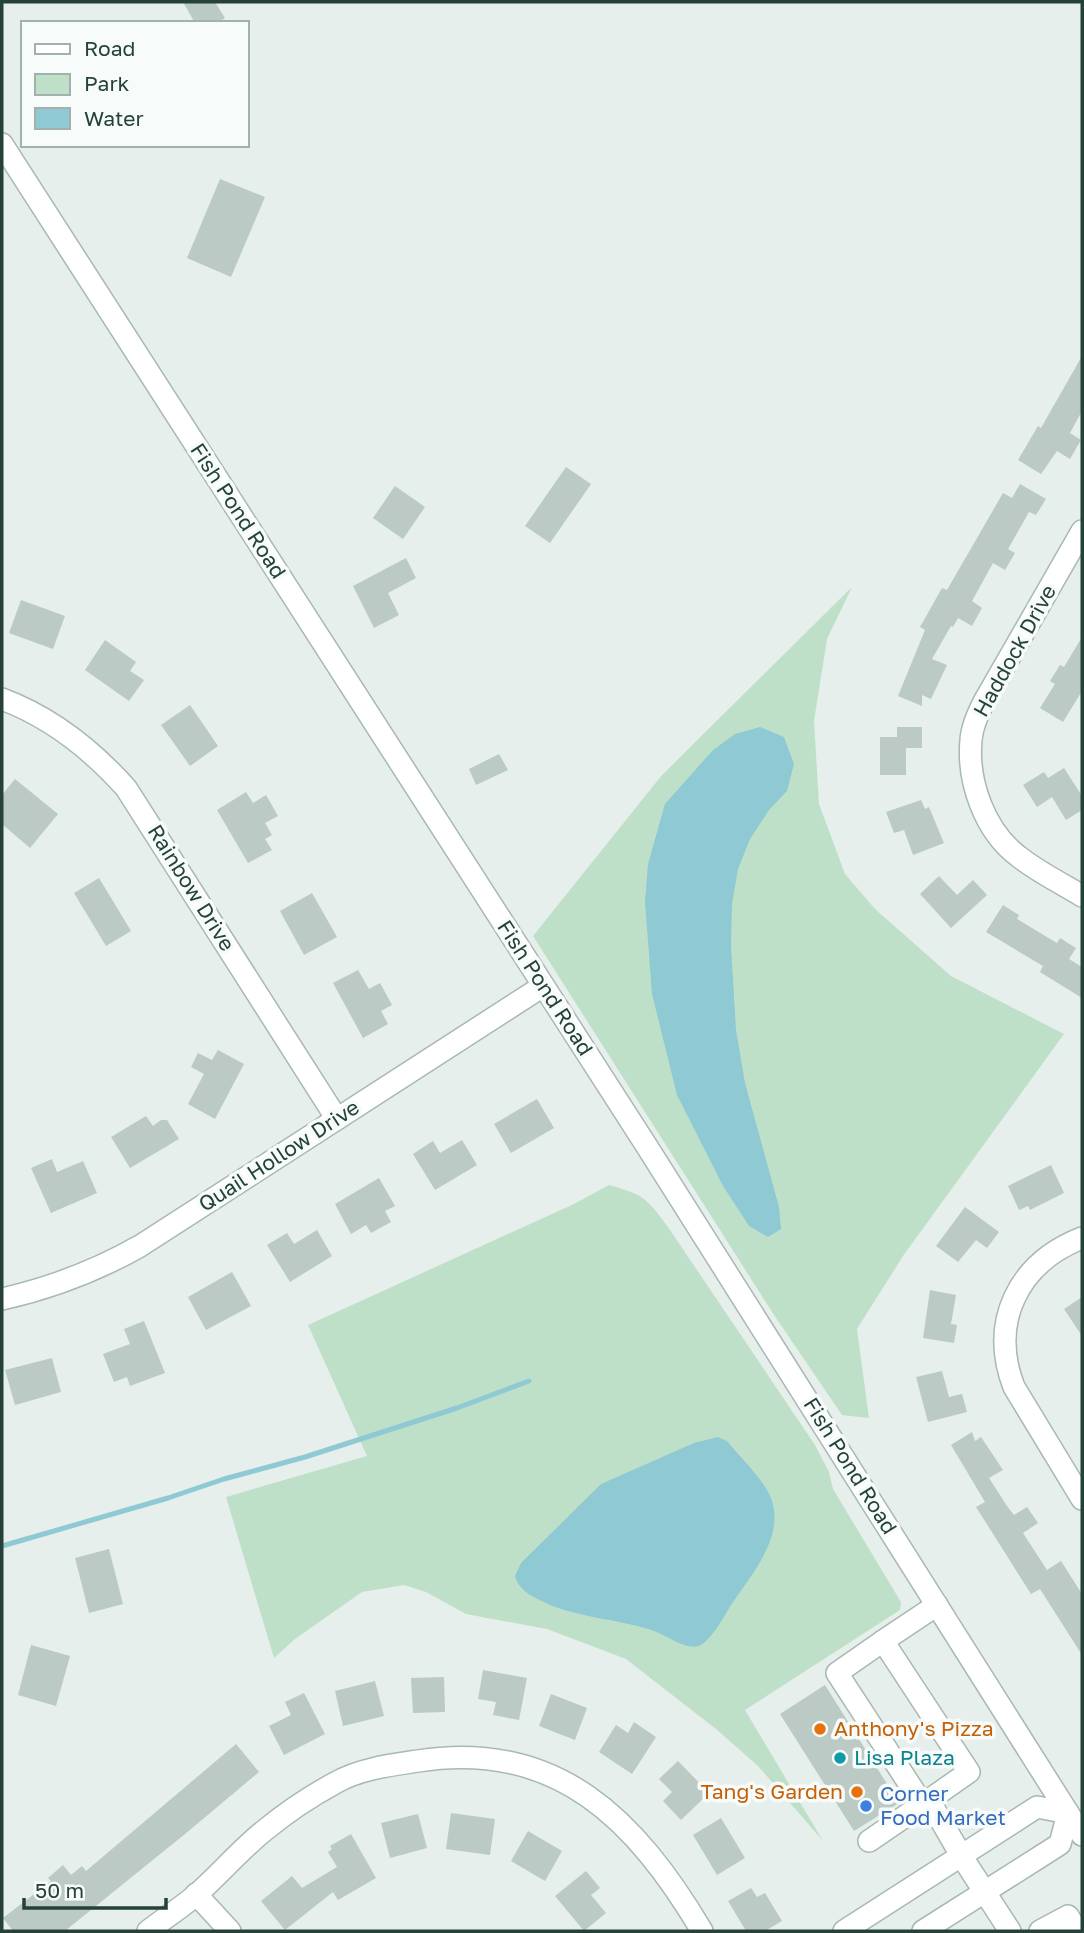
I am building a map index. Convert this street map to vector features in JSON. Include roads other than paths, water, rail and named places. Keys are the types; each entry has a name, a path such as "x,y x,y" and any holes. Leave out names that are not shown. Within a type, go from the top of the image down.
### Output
{"street":[{"name":"Fish Pond Road","path":"2,144 937,1605 1075,1809 1082,1835"},
{"name":"Haddock Drive","path":"1082,531 985,700 975,720 971,741 974,781 980,802 1001,838 1018,856 1082,896"},
{"name":"Rainbow Drive","path":"2,699 20,706 68,735 108,768 126,788 337,1119"},
{"name":"Quail Hollow Drive","path":"2,1299 46,1288 111,1263 543,986"},
{"path":"1082,1238 1048,1255 1020,1287 1010,1307 1005,1327 1007,1368 1014,1387 1082,1499"},
{"path":"937,1605 837,1673 1010,1931"},
{"path":"869,1841 969,1772 883,1641"},
{"path":"148,1931 196,1895 264,1830 338,1781 366,1771 401,1764 473,1756 524,1766 563,1781 596,1801 636,1838 666,1875 702,1931"},
{"path":"844,1931 1037,1807 1075,1809 1060,1844 923,1931"},
{"path":"196,1895 230,1931"},
{"path":"1040,1931 1068,1916 1077,1931"}],"water":[{"path":"760,727 784,737 794,764 787,791 769,810 750,839 738,869 732,904 731,946 736,1030 745,1083 779,1207 781,1229 768,1237 749,1226 723,1186 677,1095 652,994 645,902 648,864 665,804 713,750 735,734"},
{"path":"718,1437 727,1441 767,1490 773,1505 774,1521 772,1536 758,1565 717,1628 703,1644 688,1646 641,1627 558,1608 523,1590 515,1576 521,1563 601,1484 694,1443"}],"waterway":[{"path":"2,1546 305,1457 457,1408 529,1381"}],"place":[{"name":"Anthony's Pizza","path":"820,1729"},
{"name":"Lisa Plaza","path":"840,1758"},
{"name":"Tang's Garden","path":"857,1792"},
{"name":"Corner Food Market","path":"866,1806"}]}
